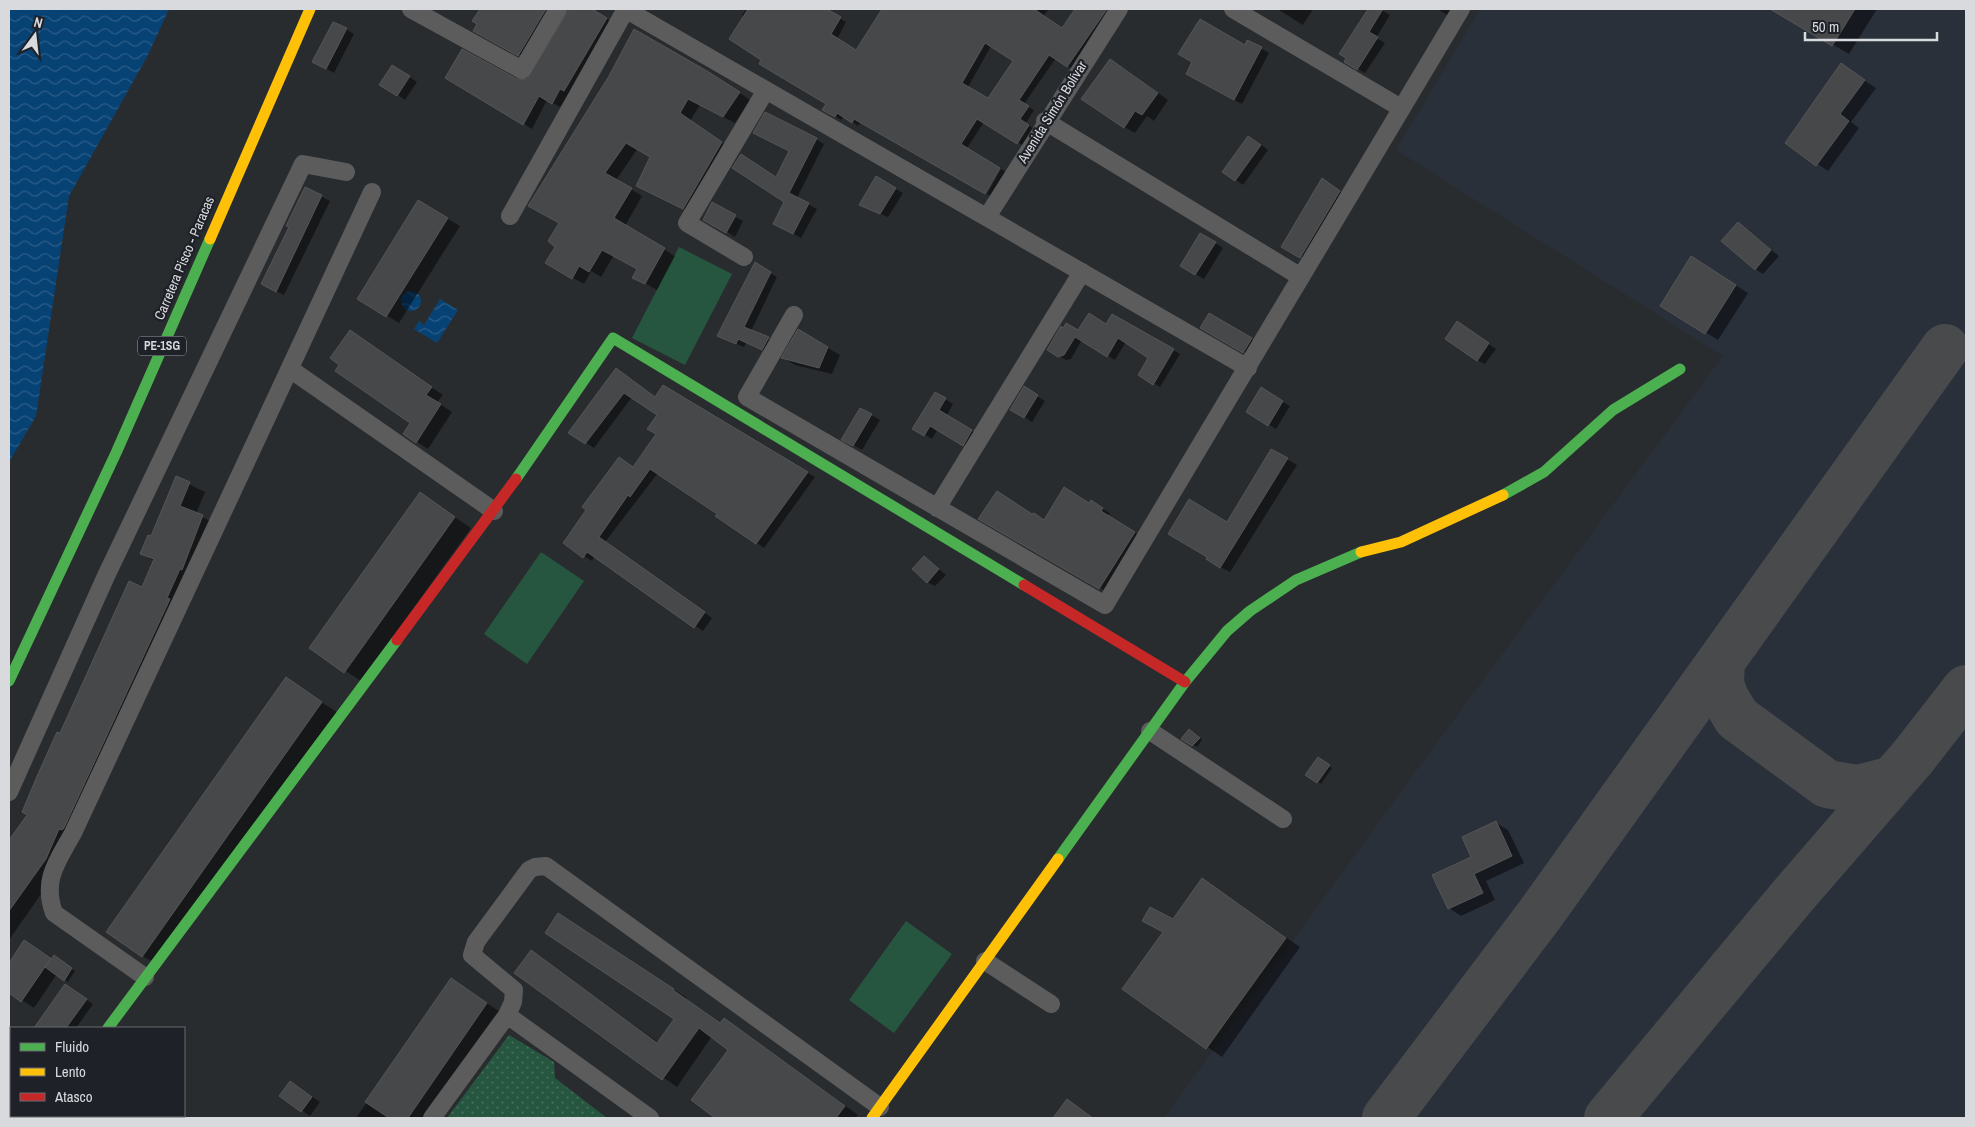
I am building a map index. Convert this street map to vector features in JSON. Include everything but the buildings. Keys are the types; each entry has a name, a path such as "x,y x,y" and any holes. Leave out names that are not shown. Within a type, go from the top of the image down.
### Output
{"street":[{"name":"Carretera Pisco - Paracas","path":"9,681 116,453 310,9"},
{"path":"411,9 522,70 558,9"},
{"path":"510,216 626,9 1248,368"},
{"name":"Avenida Simón Bolívar","path":"987,217 1046,121 1119,9"},
{"path":"1233,9 1401,108"},
{"path":"794,315 747,396 1105,605 1461,9"},
{"path":"744,257 687,223 766,90"},
{"path":"1046,121 1301,277"},
{"path":"9,792 106,576 302,164 346,172"},
{"path":"145,977 54,914 48,897 49,879 372,192"},
{"path":"937,508 1082,272"},
{"path":"109,1027 494,511 613,338 1185,682"},
{"path":"290,369 494,511"},
{"path":"432,1118 507,1014 513,1002 514,990 472,955 476,942 529,870 535,867 546,866 876,1113 1185,682 1227,631 1250,611 1296,580 1355,554 1401,542 1518,488 1544,472 1613,410 1680,369"},
{"path":"1150,731 1283,820"},
{"path":"985,961 1051,1004"},
{"path":"507,1014 650,1118"}],"shaded area":[{"path":"1480,9 1966,9 1966,1118 1164,1118 1416,771 1723,356 1396,150"}],"green space":[{"path":"679,247 732,274 685,365 632,338"},
{"path":"541,552 584,581 527,664 484,634"},
{"path":"906,921 952,954 894,1033 849,1000"},
{"path":"509,1035 554,1062 555,1078 607,1118 447,1118"}],"water":[{"path":"9,9 169,9 148,55 69,196 36,416 9,462"},
{"path":"411,291 418,294 421,301 418,308 411,311 404,308 401,301 404,294"},
{"path":"440,299 458,310 437,343 414,329 419,321 424,325"}],"taxiway":[{"path":"1386,1118 1541,913 1945,348"},
{"path":"1721,661 1720,684 1725,698 1737,718 1827,784 1858,789 1893,780"},
{"path":"1608,1118 1791,898 1913,757 1966,689"}],"traffic: fast":[{"path":"9,681 116,453 210,239"},
{"path":"516,479 613,338 1024,585"},
{"path":"1503,495 1544,472 1613,410 1680,369"},
{"path":"1058,859 1185,682 1227,631 1250,611 1296,580 1361,552"},
{"path":"109,1027 397,640"}],"traffic: slow":[{"path":"210,239 310,9"},
{"path":"1361,552 1401,542 1503,495"},
{"path":"872,1118 1058,859"}],"traffic: jam":[{"path":"397,640 516,479"},
{"path":"1024,585 1185,682"}]}
